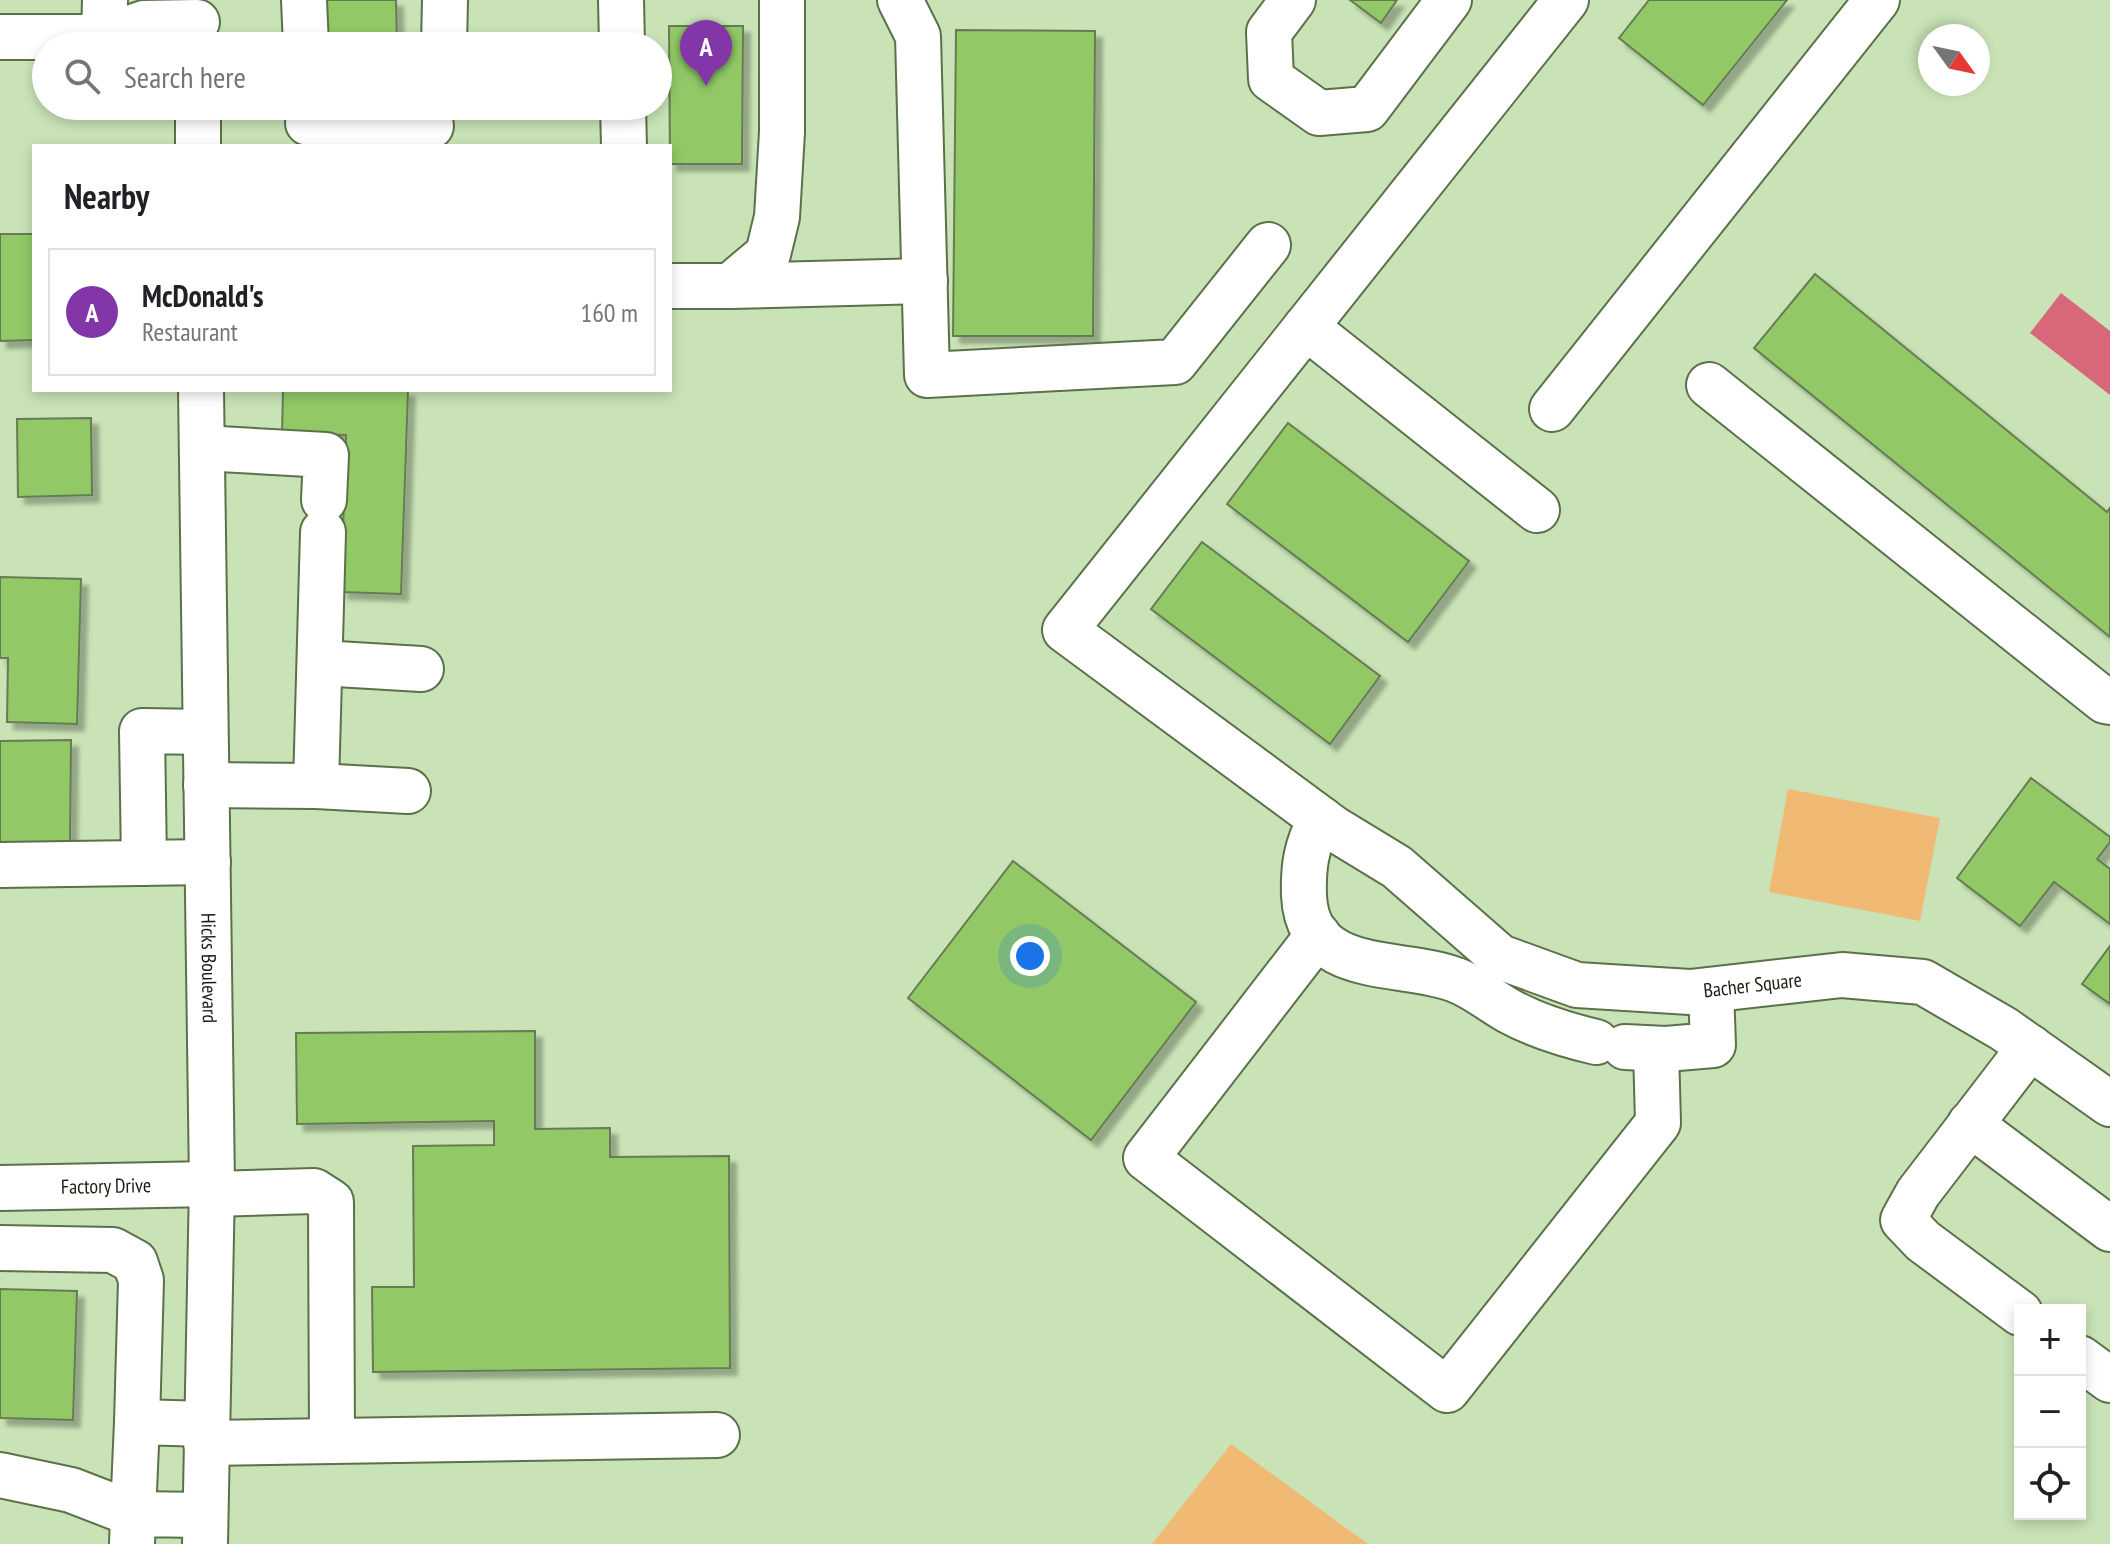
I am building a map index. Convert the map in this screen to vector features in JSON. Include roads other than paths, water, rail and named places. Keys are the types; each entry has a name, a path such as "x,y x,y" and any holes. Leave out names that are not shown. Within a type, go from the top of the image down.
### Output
{"street":[{"path":"304,0 305,32"},
{"path":"419,0 419,32"},
{"path":"444,32 445,0"},
{"path":"621,0 622,32"},
{"path":"730,286 768,254 777,217 782,132 782,0"},
{"path":"900,0 918,36 927,375 1175,362 1268,245"},
{"path":"1293,0 1269,32 1271,79 1319,113 1367,109 1449,0"},
{"path":"1537,510 1306,327 1566,0"},
{"path":"1552,409 1877,0"},
{"path":"0,37 105,18 144,23 197,23"},
{"path":"198,120 198,144"},
{"path":"623,120 624,144"},
{"path":"307,125 435,126"},
{"path":"672,287 925,281"},
{"name":"Bacher Square","path":"1306,327 1065,630 1321,819 1397,867 1500,957 1577,985 1690,992 1842,975 1923,982 2004,1029 2110,1104"},
{"path":"1709,385 2110,702"},
{"name":"Hicks Boulevard","path":"201,392 212,1189 205,1530"},
{"path":"202,448 326,455 316,786"},
{"path":"320,663 421,669"},
{"path":"144,863 142,731 205,732"},
{"path":"206,785 408,791"},
{"path":"1321,819 1307,848 1303,873 1306,914 1328,946 1349,958 1381,967 1438,973 1462,982 1510,1012 1541,1026 1620,1047 1656,1049 1713,1045 1711,990"},
{"path":"0,865 208,862"},
{"path":"1318,935 1146,1158 1447,1390 1658,1123 1656,1049"},
{"path":"1596,1042 1603,986"},
{"path":"2014,1309 1923,1241 1903,1220 1918,1193 2030,1047"},
{"path":"1970,1124 2110,1229"},
{"name":"Factory Drive","path":"0,1188 314,1191 331,1202 332,1441"},
{"path":"0,1248 113,1250 135,1262 141,1280 132,1529"},
{"path":"2086,1362 2110,1380"},
{"path":"137,1422 206,1434 332,1441 717,1435"},
{"path":"0,1475 71,1490 132,1529 205,1530"}],"place":[{"name":"McDonald's","path":"706,86"}]}
